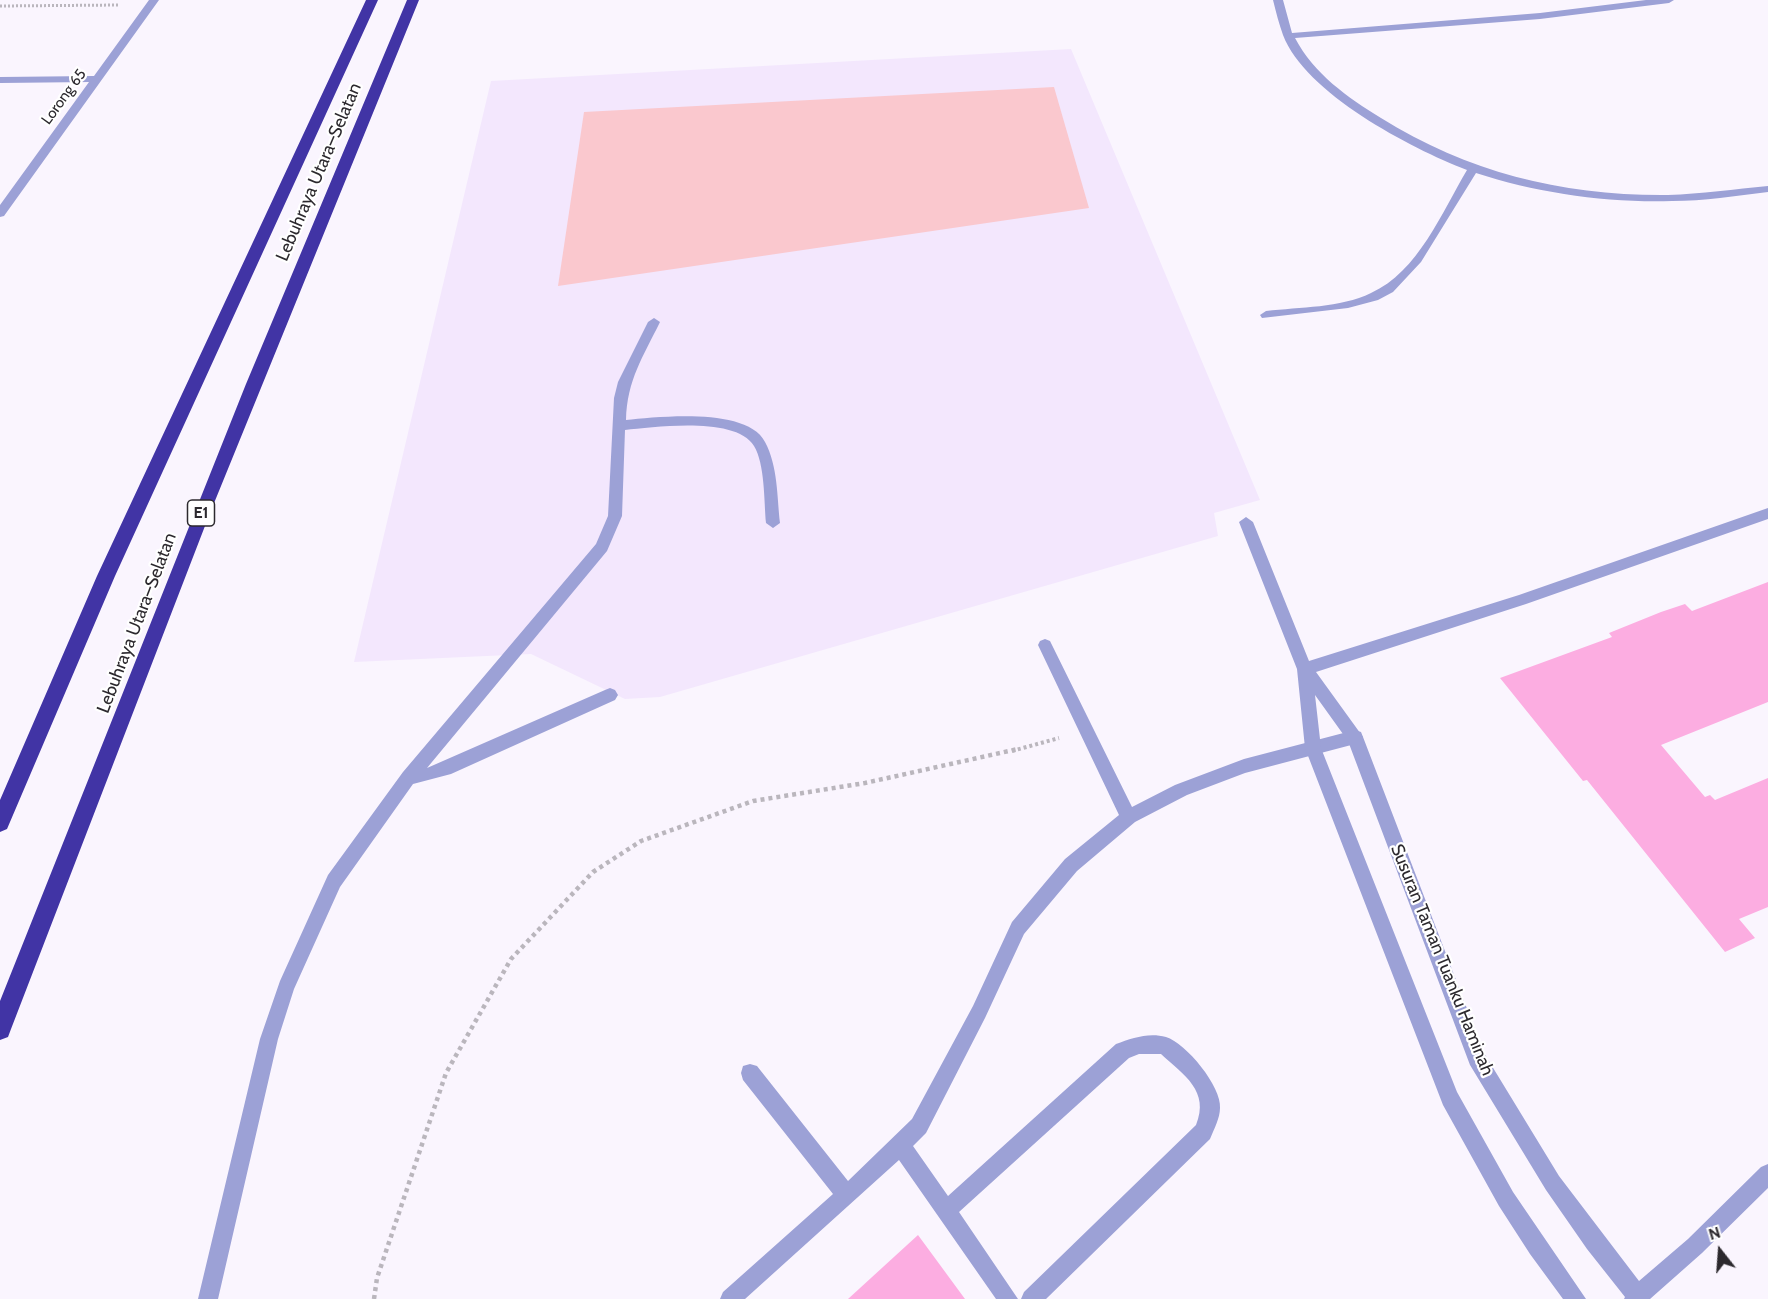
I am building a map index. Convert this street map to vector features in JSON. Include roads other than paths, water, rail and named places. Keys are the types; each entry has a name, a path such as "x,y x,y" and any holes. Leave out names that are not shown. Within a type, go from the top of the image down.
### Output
{"highway":[{"name":"Lebuhraya Utara–Selatan","path":"0,823 106,576 372,0"},
{"name":"Lebuhraya Utara–Selatan","path":"0,1029 174,579 333,187 413,0"}],"street":[{"path":"1278,0 1287,36 1311,69 1342,97 1374,119 1430,150 1473,169 1562,188 1623,196 1656,198 1768,189"},
{"path":"1287,36 1540,16 1669,0"},
{"name":"Lorong 65","path":"0,213 152,2"},
{"path":"0,80 96,79"},
{"path":"1266,315 1349,304 1376,297 1396,285 1417,262 1473,169"},
{"path":"208,1299 269,1039 286,987 334,881 409,777 602,547 615,516 620,398 624,382 654,322"},
{"path":"618,426 695,421 738,426 758,440 764,455 773,524"},
{"path":"1305,669 1521,600 1768,513"},
{"name":"Susuran Taman Tuanku Haminah","path":"1246,522 1305,669 1355,737 1477,1058 1502,1104 1557,1191 1637,1298"},
{"path":"1045,645 1129,817"},
{"name":"Susuran Taman Tuanku Haminah","path":"1305,669 1313,748 1450,1098 1524,1228 1576,1299"},
{"path":"409,777 423,777 446,770 610,695"},
{"path":"730,1299 880,1166 919,1126 979,1012 1018,928 1071,865 1129,817 1181,790 1244,766 1355,737"},
{"path":"946,1211 1123,1052 1139,1045 1164,1045 1193,1072 1205,1088 1211,1105 1203,1132 1031,1299"},
{"path":"750,1072 846,1195"},
{"path":"900,1145 1008,1299"},
{"path":"1637,1298 1695,1246 1768,1174"}]}
